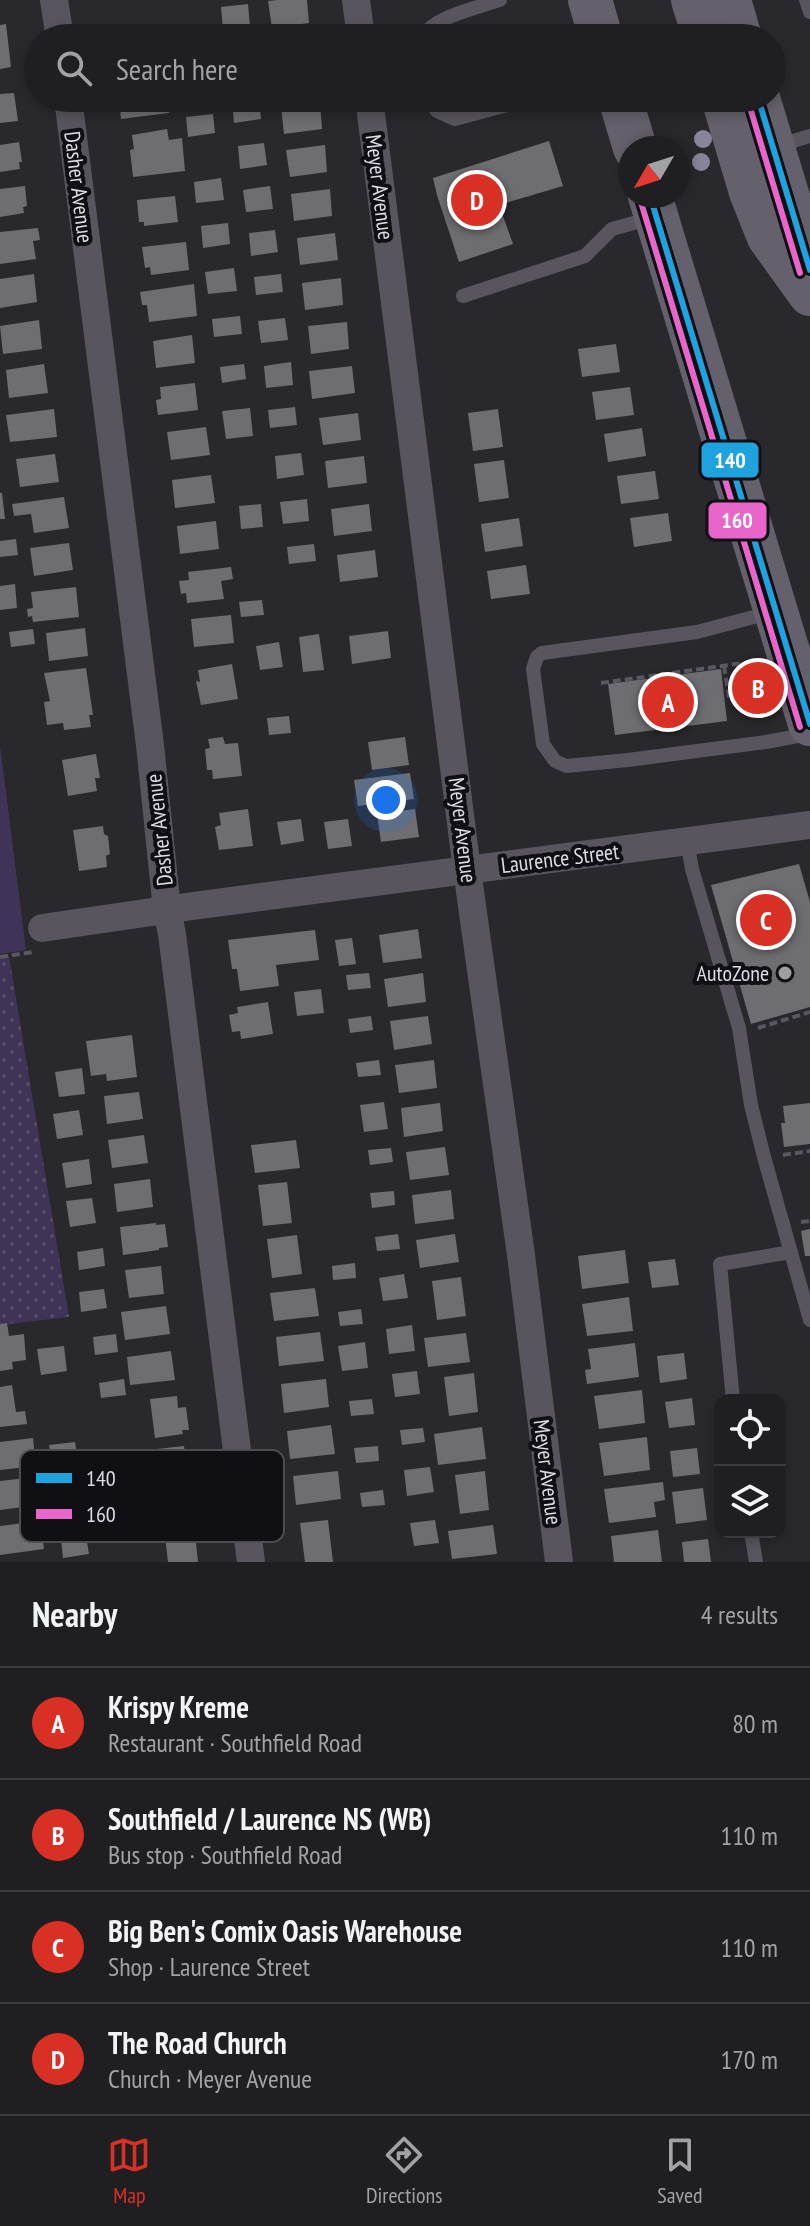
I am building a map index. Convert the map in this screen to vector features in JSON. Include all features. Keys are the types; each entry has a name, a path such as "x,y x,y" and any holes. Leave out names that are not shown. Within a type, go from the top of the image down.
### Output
{"highway":[{"path":"590,0 597,24"},
{"path":"693,0 701,24"},
{"path":"729,0 736,24"},
{"path":"624,112 631,136"},
{"path":"727,112 751,192 769,237 810,294"},
{"path":"769,112 792,141 810,270"},
{"path":"654,208 791,644 810,724"}],"street":[{"path":"54,0 58,24"},
{"path":"356,0 359,24"},
{"name":"Dasher Avenue","path":"70,112 150,745 167,910 237,1450"},
{"name":"Meyer Avenue","path":"371,112 559,1562"},
{"name":"Laurence Street","path":"37,940 167,910 810,825"},
{"name":"Dasher Avenue","path":"248,1542 251,1562"}],"lane":[{"path":"435,24 500,0"},
{"path":"806,0 810,12"},
{"path":"439,112 455,119 481,112"},
{"path":"463,296 585,256 612,229 649,208"},
{"path":"791,644 697,632 542,653 533,669 543,744 555,761 566,766 810,734"},
{"path":"687,841 692,869 739,1028 751,1105 772,1190 810,1320"},
{"path":"732,1394 720,1264 791,1252"},
{"path":"752,1538 756,1562"}],"path":[{"path":"601,683 743,663"},
{"path":"724,666 729,698"},
{"path":"0,957 37,940"},
{"path":"755,1028 810,1012"},
{"path":"772,1156 810,1151"},
{"path":"801,1222 810,1221"}],"shaded area":[{"path":"0,745 26,950 0,954"},
{"path":"9,956 69,1317 0,1325 0,957"}],"building":[{"path":"307,0 309,23 271,24 268,1"},
{"path":"248,4 250,24 222,24 221,7"},
{"path":"6,24 11,67 0,69 0,25"},
{"path":"14,93 18,121 0,123 0,94"},
{"path":"120,112 169,112 169,113 121,119"},
{"path":"233,112 260,112 261,119 234,123"},
{"path":"282,112 321,112 322,129 284,134"},
{"path":"213,114 215,133 188,137 186,117"},
{"path":"167,129 169,140 182,138 185,171 133,177 132,135"},
{"path":"549,141 563,186 499,205 513,244 459,262 433,178"},
{"path":"19,142 20,169 0,172 0,145"},
{"path":"264,143 267,165 240,169 238,146"},
{"path":"325,145 327,172 290,177 286,150"},
{"path":"221,178 224,200 196,203 194,182"},
{"path":"25,186 27,206 23,207 24,213 0,217 0,189"},
{"path":"270,186 273,209 246,212 243,190"},
{"path":"330,189 332,216 294,221 291,194"},
{"path":"175,196 178,222 144,226 144,222 139,222 137,200"},
{"path":"228,223 230,244 203,248 201,226"},
{"path":"38,228 40,240 33,241 36,259 0,264 0,232"},
{"path":"275,230 278,252 251,256 249,233"},
{"path":"335,233 338,260 300,265 297,238"},
{"path":"186,242 189,270 151,275 150,267 145,268 142,247"},
{"path":"234,268 237,291 208,294 205,272"},
{"path":"34,274 37,302 0,308 0,279"},
{"path":"281,274 283,292 256,295 254,277"},
{"path":"341,278 343,305 305,310 302,283"},
{"path":"194,284 197,316 149,322 147,305 142,305 140,292"},
{"path":"240,316 242,334 214,337 212,319"},
{"path":"285,318 288,340 261,343 258,321"},
{"path":"39,320 42,349 3,354 0,326"},
{"path":"347,322 349,349 311,354 308,326"},
{"path":"192,335 195,363 156,368 153,341"},
{"path":"616,344 620,372 582,377 578,349"},
{"path":"291,362 293,385 266,388 264,366"},
{"path":"44,364 48,393 9,398 6,370"},
{"path":"244,364 246,379 222,383 220,367"},
{"path":"352,366 355,393 312,399 309,371"},
{"path":"195,383 198,410 158,415 156,400 161,399 160,387"},
{"path":"630,387 634,415 596,420 592,392"},
{"path":"295,407 297,425 270,428 268,410"},
{"path":"250,408 253,436 226,439 222,411"},
{"path":"54,409 57,437 10,442 6,415"},
{"path":"498,409 503,447 473,451 468,413"},
{"path":"358,413 361,440 323,445 319,418"},
{"path":"206,427 210,455 171,460 167,432"},
{"path":"642,428 646,456 608,462 604,434"},
{"path":"301,453 304,475 277,479 275,456"},
{"path":"55,454 59,482 20,487 16,459"},
{"path":"364,456 367,483 328,488 325,461"},
{"path":"504,460 509,498 479,502 474,464"},
{"path":"655,471 659,499 621,504 617,476"},
{"path":"211,475 215,503 175,508 172,480"},
{"path":"2,493 5,519 0,519"},
{"path":"64,497 69,528 34,533 31,514 14,516 12,504"},
{"path":"307,499 309,521 283,524 280,502"},
{"path":"261,504 263,527 241,529 239,506"},
{"path":"369,504 372,531 334,536 331,509"},
{"path":"668,513 672,541 634,547 630,518"},
{"path":"519,518 523,546 485,552 481,524"},
{"path":"216,521 219,549 180,554 177,526"},
{"path":"16,539 18,555 0,557 0,541"},
{"path":"69,543 73,570 34,576 30,548"},
{"path":"314,544 316,561 289,564 287,547"},
{"path":"375,550 378,577 340,582 337,555"},
{"path":"526,565 530,594 491,599 487,571"},
{"path":"231,567 233,579 221,581 224,599 187,603 186,593 181,594 179,581 189,580 188,572"},
{"path":"15,584 17,608 0,610 0,586"},
{"path":"76,587 79,617 33,622 32,616 28,617 27,609 33,608 31,592"},
{"path":"262,600 264,615 241,617 239,602"},
{"path":"231,615 234,643 194,647 191,619"},
{"path":"85,628 88,656 49,661 46,633"},
{"path":"33,629 35,644 11,647 9,632"},
{"path":"388,631 391,658 352,664 349,636"},
{"path":"319,634 324,670 303,672 299,637"},
{"path":"279,642 283,667 260,670 256,646"},
{"path":"232,664 238,699 201,705 196,681 200,682 198,670"},
{"path":"86,668 93,715 89,715 91,727 64,730 63,723 47,725 44,702 50,701 44,673"},
{"path":"721,669 727,721 615,735 608,684"},
{"path":"289,716 291,733 269,735 267,718"},
{"path":"223,737 225,744 238,743 242,776 213,779 212,770 207,770 205,749 210,748 208,739"},
{"path":"405,737 409,765 372,770 368,742"},
{"path":"96,754 100,778 95,778 97,791 68,796 62,760"},
{"path":"410,773 414,799 358,806 354,780"},
{"path":"248,809 253,846 219,850 215,827 221,825 219,813"},
{"path":"415,809 419,837 381,842 377,814"},
{"path":"301,819 304,841 281,845 277,822"},
{"path":"348,819 352,846 328,849 324,822"},
{"path":"103,826 104,834 108,836 110,854 106,856 107,867 79,871 73,830"},
{"path":"799,864 810,902 810,1007 751,1024 711,885"},
{"path":"418,929 422,958 383,963 379,935"},
{"path":"315,930 319,960 276,965 279,986 240,991 237,969 232,969 228,940"},
{"path":"352,938 356,964 339,966 335,940"},
{"path":"369,973 371,988 348,990 346,975"},
{"path":"423,973 426,1002 388,1007 384,979"},
{"path":"321,989 324,1013 297,1016 294,992"},
{"path":"268,1002 273,1034 241,1039 240,1031 232,1032 229,1015 238,1013 237,1007"},
{"path":"371,1016 373,1030 350,1033 348,1019"},
{"path":"428,1016 432,1044 394,1050 390,1021"},
{"path":"132,1035 137,1077 107,1081 106,1074 91,1076 86,1041"},
{"path":"379,1060 381,1075 358,1077 356,1063"},
{"path":"434,1060 437,1088 399,1093 395,1065"},
{"path":"82,1068 85,1094 59,1097 55,1072"},
{"path":"139,1092 143,1119 107,1124 104,1096"},
{"path":"384,1102 388,1129 364,1132 360,1105"},
{"path":"440,1103 443,1131 404,1137 401,1108"},
{"path":"810,1103 810,1144 784,1147 781,1123 785,1123 783,1106"},
{"path":"79,1110 83,1135 57,1139 53,1114"},
{"path":"144,1135 148,1163 112,1168 108,1140"},
{"path":"296,1140 300,1168 255,1173 251,1145"},
{"path":"445,1147 449,1175 410,1180 406,1152"},
{"path":"391,1148 393,1162 370,1165 368,1150"},
{"path":"89,1159 92,1184 66,1188 62,1163"},
{"path":"150,1179 153,1207 117,1212 114,1184"},
{"path":"287,1182 292,1223 263,1226 258,1185"},
{"path":"451,1190 454,1219 415,1224 412,1195"},
{"path":"394,1191 395,1205 372,1208 370,1193"},
{"path":"92,1198 96,1223 70,1227 66,1201"},
{"path":"165,1224 168,1247 123,1255 120,1227"},
{"path":"810,1229 810,1256 805,1256 801,1231"},
{"path":"398,1234 400,1249 377,1251 375,1237"},
{"path":"455,1234 459,1262 420,1268 416,1240"},
{"path":"297,1235 302,1274 272,1278 267,1239"},
{"path":"103,1248 105,1266 79,1270 77,1252"},
{"path":"625,1250 629,1283 582,1289 578,1256"},
{"path":"675,1259 679,1285 652,1288 648,1262"},
{"path":"355,1263 356,1278 333,1280 332,1266"},
{"path":"161,1266 164,1294 129,1298 125,1270"},
{"path":"404,1274 408,1298 383,1301 379,1278"},
{"path":"461,1277 466,1316 437,1320 432,1281"},
{"path":"315,1288 319,1316 274,1321 270,1293"},
{"path":"104,1289 107,1308 81,1312 79,1292"},
{"path":"629,1297 633,1331 587,1336 582,1304"},
{"path":"166,1306 170,1334 125,1340 121,1312"},
{"path":"361,1309 363,1324 340,1326 338,1312"},
{"path":"7,1323 9,1336 24,1334 26,1360 12,1362 13,1369 0,1371 0,1324"},
{"path":"412,1325 415,1351 389,1354 386,1329"},
{"path":"320,1332 324,1361 279,1366 276,1337"},
{"path":"466,1333 470,1362 428,1367 424,1338"},
{"path":"116,1334 118,1352 95,1355 93,1337"},
{"path":"365,1342 368,1368 342,1371 338,1346"},
{"path":"635,1343 639,1377 587,1384 585,1370 591,1369 588,1349"},
{"path":"64,1346 67,1371 41,1375 37,1349"},
{"path":"171,1351 175,1380 130,1385 127,1357"},
{"path":"684,1353 687,1379 660,1383 657,1356"},
{"path":"417,1371 420,1394 395,1397 392,1374"},
{"path":"474,1373 478,1412 449,1416 444,1377"},
{"path":"124,1379 126,1395 101,1398 99,1383"},
{"path":"326,1379 329,1407 284,1413 281,1384"},
{"path":"12,1385 16,1412 25,1411 27,1424 0,1427 0,1387"},
{"path":"642,1390 645,1423 599,1429 594,1396"},
{"path":"177,1396 178,1408 186,1407 189,1430 182,1430 183,1434 155,1438 150,1399"},
{"path":"692,1398 695,1425 669,1428 665,1402"},
{"path":"372,1399 374,1414 351,1416 349,1401"},
{"path":"331,1425 335,1454 290,1459 287,1431"},
{"path":"482,1427 486,1459 438,1465 434,1434"},
{"path":"423,1428 425,1442 402,1445 400,1430"},
{"path":"647,1437 650,1470 604,1476 599,1443"},
{"path":"33,1438 34,1450 20,1450 20,1468 0,1470 0,1442"},
{"path":"75,1442 76,1450 50,1450 49,1445"},
{"path":"184,1446 185,1450 148,1450"},
{"path":"378,1446 379,1461 356,1463 354,1448"},
{"path":"697,1448 700,1474 673,1477 670,1451"},
{"path":"430,1467 434,1492 407,1496 404,1470"},
{"path":"338,1471 341,1499 296,1505 293,1476"},
{"path":"485,1471 489,1510 460,1514 455,1475"},
{"path":"20,1479 20,1507 0,1510 0,1481"},
{"path":"663,1482 665,1500 654,1502 656,1517 609,1523 604,1489"},
{"path":"703,1488 707,1520 676,1524 672,1492"},
{"path":"383,1490 385,1505 362,1507 360,1493"},
{"path":"328,1520 333,1562 305,1562 300,1523"},
{"path":"435,1520 439,1543 414,1546 410,1523"},
{"path":"20,1524 20,1542 43,1542 44,1549 0,1555 0,1526"},
{"path":"493,1525 497,1554 452,1559 448,1531"},
{"path":"658,1530 662,1562 614,1562 611,1536"},
{"path":"708,1539 711,1562 684,1562 682,1542"},
{"path":"61,1542 87,1542 89,1554 63,1558"},
{"path":"166,1542 196,1542 198,1562 168,1562"}],"transit line":[{"name":"160","path":"751,112 800,273"},
{"name":"140","path":"762,112 810,270"},
{"name":"160","path":"643,208 800,727"},
{"name":"140","path":"654,208 810,724"}],"place":[{"name":"The Road Church","path":"477,200"},
{"name":"Southfield / Laurence NS (WB)","path":"758,688"},
{"name":"Krispy Kreme","path":"668,702"},
{"name":"Big Ben's Comix Oasis Warehouse","path":"766,920"},
{"name":"AutoZone","path":"785,973"}]}
